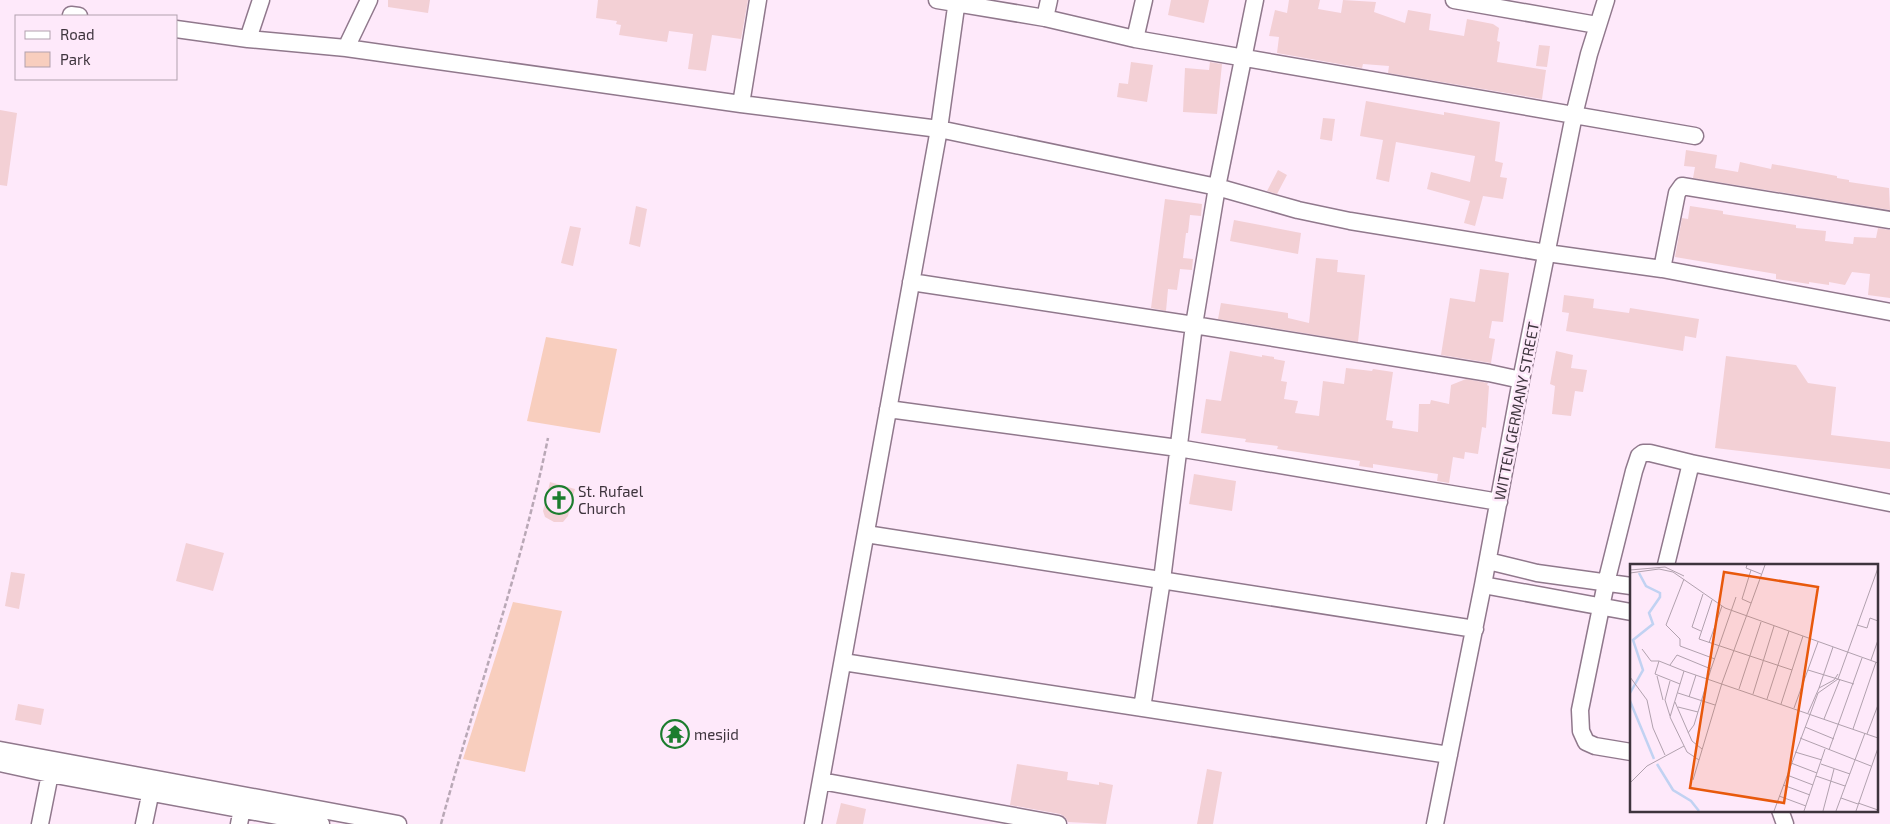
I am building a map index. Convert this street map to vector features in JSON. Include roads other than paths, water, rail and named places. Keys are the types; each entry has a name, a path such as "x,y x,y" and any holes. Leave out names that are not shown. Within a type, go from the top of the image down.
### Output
{"street":[{"path":"248,39 262,0"},
{"path":"346,48 369,0"},
{"path":"740,104 758,0"},
{"path":"937,0 957,1 1045,18 1135,39 1695,136"},
{"path":"1045,18 1049,0"},
{"path":"1135,39 1144,0"},
{"path":"1142,708 1162,580 1194,325 1217,187 1255,0"},
{"path":"1454,0 1597,25"},
{"name":"WITTEN GERMANY STREET","path":"1435,824 1484,585 1521,380 1574,115 1597,25 1606,0"},
{"path":"813,824 939,129 957,1"},
{"path":"178,29 248,39 346,48 740,104 939,129 1217,187 1298,210 1342,219 1547,253 1662,269 1890,312"},
{"path":"1662,269 1677,192 1682,186 1890,220"},
{"path":"911,282 1194,325 1489,373 1521,380"},
{"path":"888,409 1178,448 1499,502"},
{"path":"1630,752 1586,742 1581,731 1580,710 1606,583 1639,456 1643,453 1650,453 1890,503"},
{"path":"1666,564 1691,463"},
{"path":"866,534 1475,629"},
{"path":"1488,561 1537,573 1630,586"},
{"path":"1484,585 1630,612"},
{"path":"843,662 1449,755"},
{"path":"0,750 152,785 350,819 398,824"},
{"path":"0,763 50,774 152,785 240,816 321,824"},
{"path":"40,824 50,774"},
{"path":"821,781 1058,824"},
{"path":"144,824 152,785"},
{"path":"1781,812 1785,824"}],"place":[{"name":"St. Rufael Church","path":"559,500"},
{"name":"mesjid","path":"675,734"}]}
